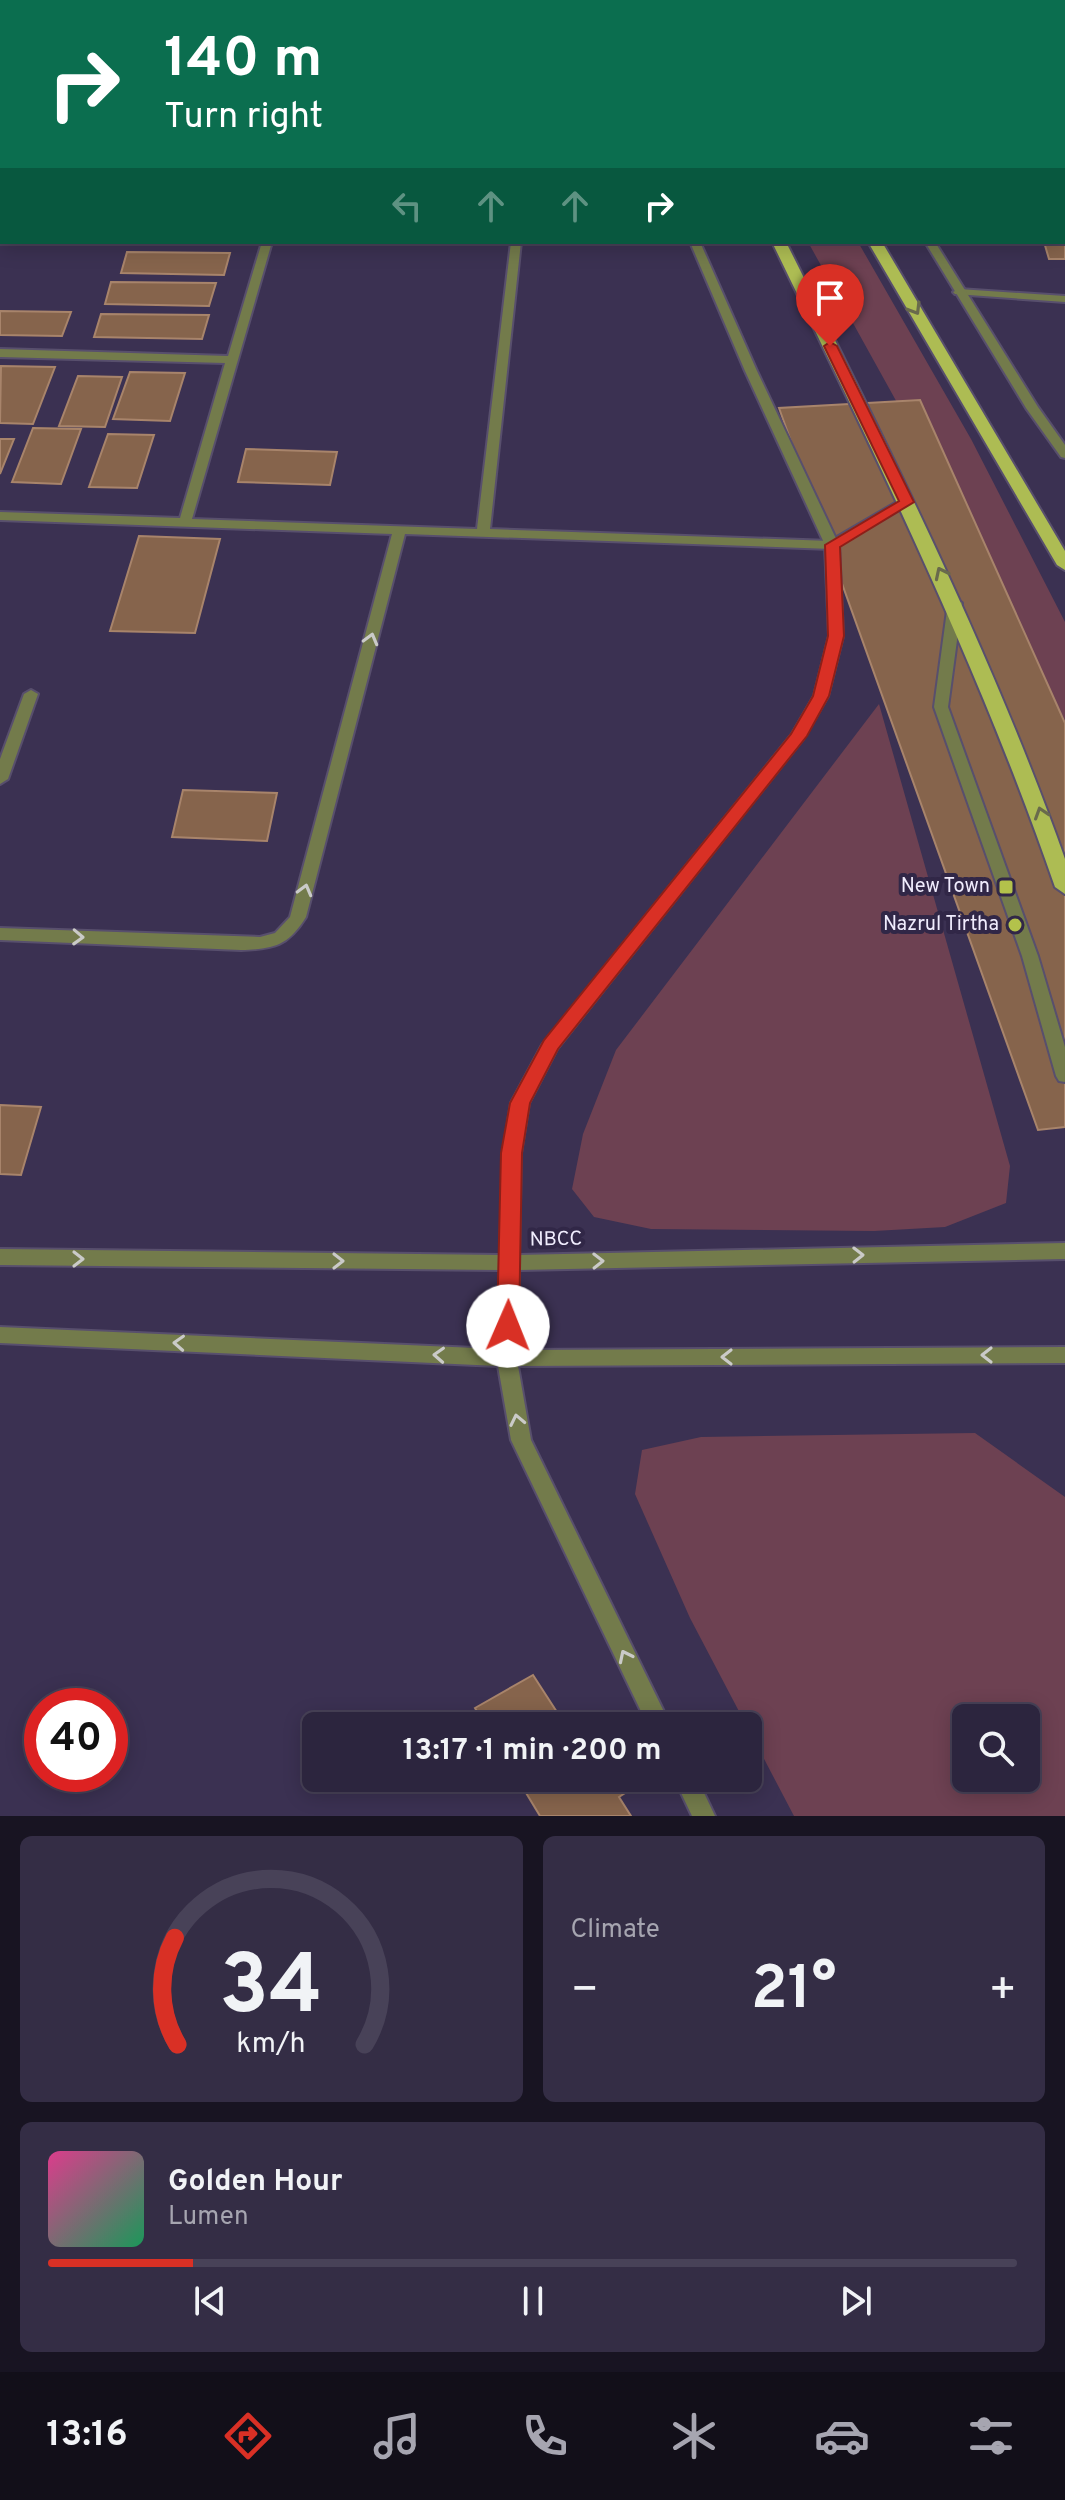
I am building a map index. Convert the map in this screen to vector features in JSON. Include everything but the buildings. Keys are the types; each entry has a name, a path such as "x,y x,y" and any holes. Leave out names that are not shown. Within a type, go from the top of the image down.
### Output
{"main road":[{"path":"780,244 955,602 1035,797 1065,887"},
{"path":"876,244 1065,565"}],"street":[{"path":"185,522 266,244"},
{"path":"483,532 516,244"},
{"path":"653,1712 521,1440 507,1358 512,1153 520,1103 551,1045 798,736 821,696 836,636 832,545 696,244"},
{"path":"931,244 1032,408 1065,454"},
{"path":"959,292 1065,299"},
{"path":"0,353 230,360"},
{"path":"0,516 832,545 907,502"},
{"path":"0,934 241,944 268,943 289,934 298,917 400,529"},
{"path":"955,602 941,707 1030,956 1065,1076"},
{"path":"0,779 31,694"},
{"name":"NBCC","path":"0,1257 509,1263 1065,1251"},
{"path":"0,1335 507,1358 1065,1355"},
{"path":"692,1792 704,1816"}],"shaded area":[{"path":"809,244 859,244 971,439 1065,622 1065,720 925,453"},
{"path":"879,704 1010,1166 1006,1203 945,1227 874,1231 651,1229 594,1217 572,1189 583,1134 616,1050"},
{"path":"975,1433 1065,1497 1065,1816 794,1816 762,1755 762,1712 739,1712 690,1618 635,1494 642,1450 701,1437"}],"place":[{"name":"New Town","path":"1006,887"},
{"name":"Nazrul Tirtha","path":"1015,925"}],"route":[{"path":"508,1326 512,1153 520,1103 551,1045 798,736 821,696 836,636 832,545 907,502 830,346"}]}
